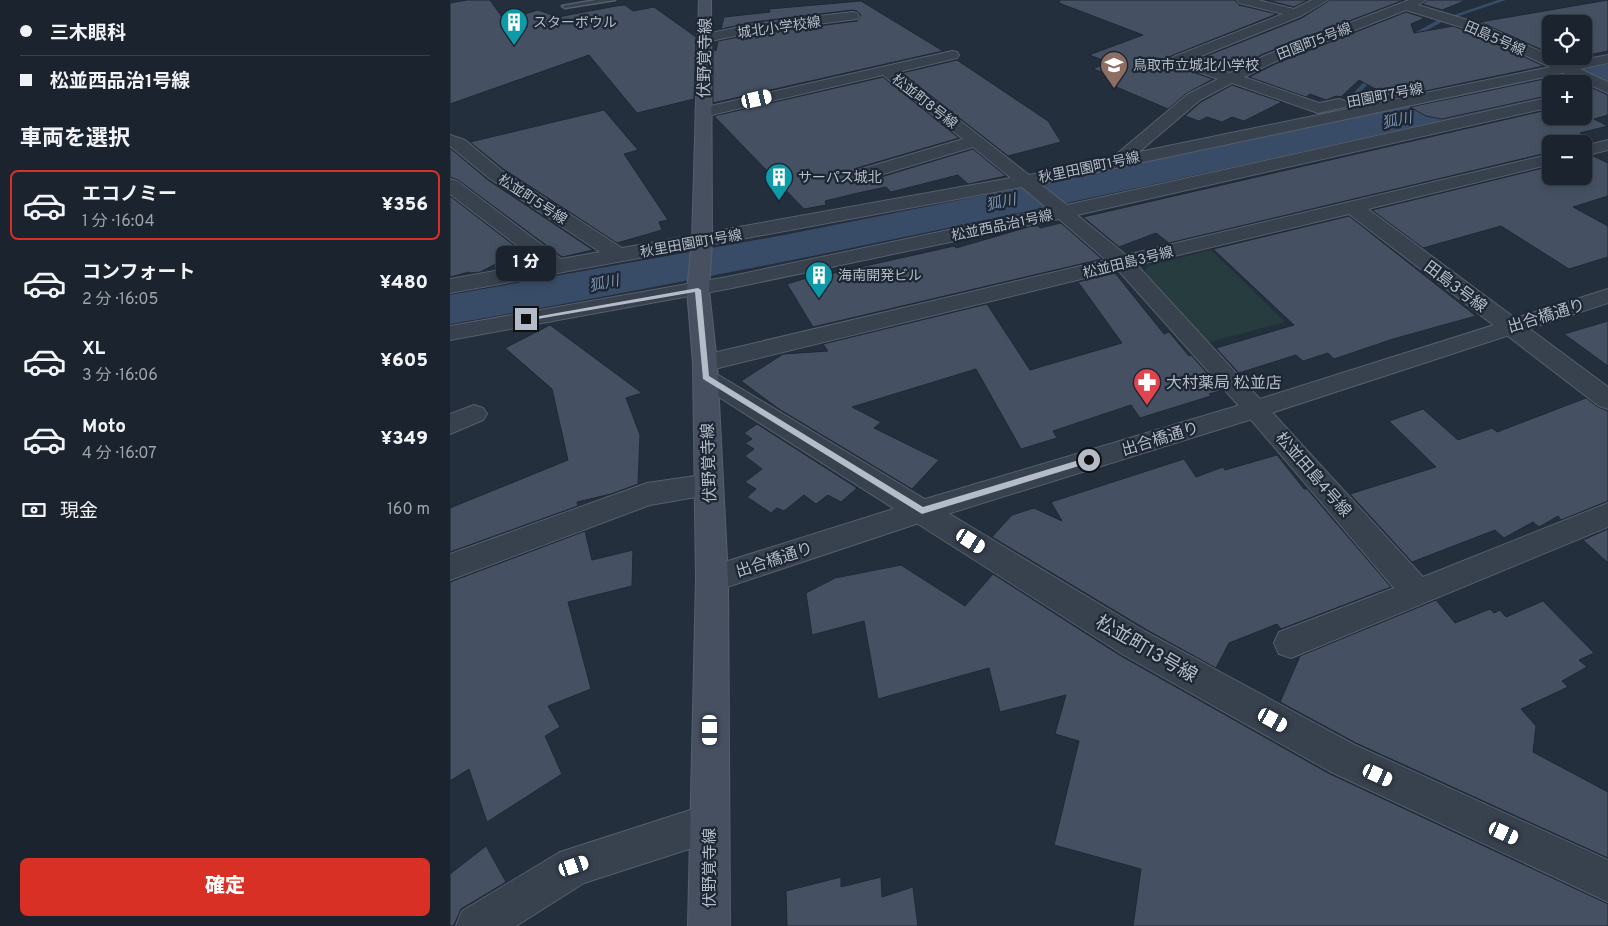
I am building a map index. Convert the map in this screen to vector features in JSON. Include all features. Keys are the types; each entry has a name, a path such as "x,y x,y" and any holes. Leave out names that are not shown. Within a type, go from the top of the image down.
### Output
{"main road":[{"name":"伏野覚寺線","path":"705,0 706,38 701,243 698,285 706,370 712,579 709,926"}],"street":[{"path":"1243,0 1296,14 1322,0"},
{"name":"田島5号線","path":"1413,3 1476,27 1607,88"},
{"name":"田園町5号線","path":"1116,162 1194,97 1229,78 1269,59 1413,3"},
{"name":"田園町7号線","path":"1296,14 1178,60 1318,108 1492,82"},
{"name":"城北小学校線","path":"706,38 754,28 852,16"},
{"path":"886,70 952,55"},
{"name":"秋里田園町1号線","path":"450,286 618,255 701,243 1027,182 1560,67 1608,59"},
{"name":"松並町8号線","path":"703,112 886,70 1061,210"},
{"path":"1492,82 1540,102"},
{"path":"1592,92 1607,88"},
{"name":"松並西品治1号線","path":"450,333 698,285 1061,210 1540,102"},
{"path":"864,174 976,141"},
{"name":"松並町5号線","path":"453,144 618,255"},
{"path":"1592,149 1608,145"},
{"name":"松並田島3号線","path":"706,370 1123,263 1542,161"},
{"path":"450,185 558,267"},
{"name":"田島3号線","path":"1352,207 1608,400"},
{"name":"松並田島4号線","path":"1061,210 1123,263 1256,409 1418,593"},
{"name":"出合橋通り","path":"712,579 922,510 1256,409 1509,326 1608,296"},
{"name":"松並町13号線","path":"706,370 922,510 1134,642 1342,758 1608,881"},
{"path":"450,425 474,414"},
{"path":"450,567 647,494 709,484"},
{"path":"1291,643 1608,515"},
{"path":"477,926 574,866 709,824"}],"lane":[{"path":"565,6 612,0"}],"green space":[{"path":"1211,250 1285,322 1209,342 1145,272 1148,266"}],"water":[{"path":"1608,64 1608,83 1592,87 1592,75 1556,75"},
{"name":"狐川","path":"1542,78 1542,98 1002,217 727,273 450,324 450,295 784,235 1046,183"}],"building":[{"path":"467,0 490,0 504,20 538,10 558,17 625,5 633,11 654,7 696,37 694,99 637,113 589,55 450,104 450,3"},
{"path":"1060,0 1235,0 1239,5 1277,14 1171,56 1169,61 1172,65 1213,79 1187,93 1168,109 1107,83 1119,79 1093,69 1108,62 1089,55 1143,35 1059,3"},
{"path":"1266,0 1308,0 1294,7"},
{"path":"1330,0 1404,0 1263,54 1230,71 1196,60 1302,18"},
{"path":"1428,0 1467,0 1442,10 1422,4"},
{"path":"1608,0 1608,51 1592,54 1592,15 1542,15 1542,50 1480,22"},
{"path":"861,1 943,51 713,103 713,49 716,51 718,41 754,34 857,21 861,15 857,11 852,10 754,22 721,29 724,17 770,12 769,9"},
{"path":"1406,12 1425,18 1411,24 1414,33 1453,26 1544,66 1392,98 1359,80 1341,97 1336,96 1326,100 1310,94 1306,97 1249,77 1275,64"},
{"path":"957,60 1048,121 1061,142 1008,156 902,73"},
{"path":"883,77 959,138 857,168 853,174 856,179 871,180 973,149 1006,176 968,184 958,175 891,192 886,187 858,193 825,201 826,205 804,209 714,116"},
{"path":"1542,79 1542,97 1442,119 1426,116 1410,107"},
{"path":"1232,85 1282,102 1244,121 1232,117 1222,122 1207,117 1199,121 1185,116 1201,102"},
{"path":"1592,88 1608,95 1608,115 1594,119 1608,126 1580,133 1584,135 1542,135 1542,154 1169,243 1156,233 1119,247 1083,217 1542,111 1542,125 1592,125"},
{"path":"604,110 638,150 624,154 668,220 659,222 662,230 617,243 502,168 470,142"},
{"path":"450,148 488,180 593,250 562,257 458,180 450,177"},
{"path":"1592,156 1608,163 1608,196 1573,207 1608,226 1608,257 1569,269 1501,226 1423,248 1372,210 1542,168 1542,185 1592,185"},
{"path":"450,196 533,260 524,264 501,268 496,264 480,272 469,272 450,277"},
{"path":"1349,216 1476,316 1393,339 1334,359 1328,353 1303,361 1296,355 1239,373 1216,348 1294,325 1213,249"},
{"path":"1061,223 1102,259 813,327 787,284 823,273 825,275 954,246 956,248 1028,227 1037,225 1040,228"},
{"path":"1115,273 1164,334 1169,332 1189,356 1191,355 1214,381 1212,381 1220,391 1209,394 1211,396 1140,418 1131,405 1053,431 1057,438 1021,449 976,369 852,407 881,422 874,428 939,460 912,489 779,409 741,381 783,354 828,351 823,344 987,304 1030,370 1122,343 1078,282"},
{"path":"1608,321 1608,366 1564,334"},
{"path":"550,325 642,393 626,398 640,435 638,484 611,494 577,502 578,506 450,552 450,508 568,460 552,389 505,348"},
{"path":"1586,398 1598,407 1608,411 1608,501 1561,520 1558,516 1539,527 1533,522 1504,538 1495,530 1412,562 1350,494 1436,467 1389,421 1423,409 1458,440 1492,428 1497,432"},
{"path":"757,424 857,488 841,502 828,495 816,504 804,495 784,511 777,508 771,513 747,497 756,489 745,482 762,469 745,456 754,449 745,443 752,439 744,433"},
{"path":"1277,455 1304,489 1307,489 1391,587 1281,629 1277,624 1229,643 1216,668 1147,630 992,537 1012,515 1034,508 1062,521 1051,502 1184,459 1196,477 1223,467 1225,470"},
{"path":"1608,529 1608,563 1583,540"},
{"path":"585,531 592,560 633,550 632,586 568,602 591,689 548,706 560,727 545,736 562,774 487,822 469,769 450,781 450,582"},
{"path":"901,565 965,606 993,574 1121,656 1328,773 1608,904 1608,926 1133,926 1141,869 1054,845 1079,741 1055,734 1066,695 1000,712 989,668 878,699 864,621 812,635 806,593 835,578"},
{"path":"1436,600 1455,623 1490,609 1494,613 1500,610 1506,617 1543,601 1594,653 1579,660 1587,667 1562,681 1568,687 1521,709 1536,726 1533,752 1608,792 1608,858 1356,743 1280,702 1300,656"},
{"path":"486,846 506,882 461,909 454,925 450,926 450,874"},
{"path":"841,877 841,887 881,877 882,897 913,887 918,926 787,926 786,891"}],"waterway":[{"path":"1454,16 1503,0"},
{"path":"1408,41 1416,34 1440,21"},
{"path":"1352,98 1375,73"}],"place":[{"name":"スターボウル","path":"514,46"},
{"name":"鳥取市立城北小学校","path":"1114,89"},
{"name":"サーパス城北","path":"779,201"},
{"name":"海南開発ビル","path":"819,299"},
{"name":"大村薬局 松並店","path":"1147,406"}],"route":[{"path":"526,319 698,290 706,377 922,510 1089,460"}]}
